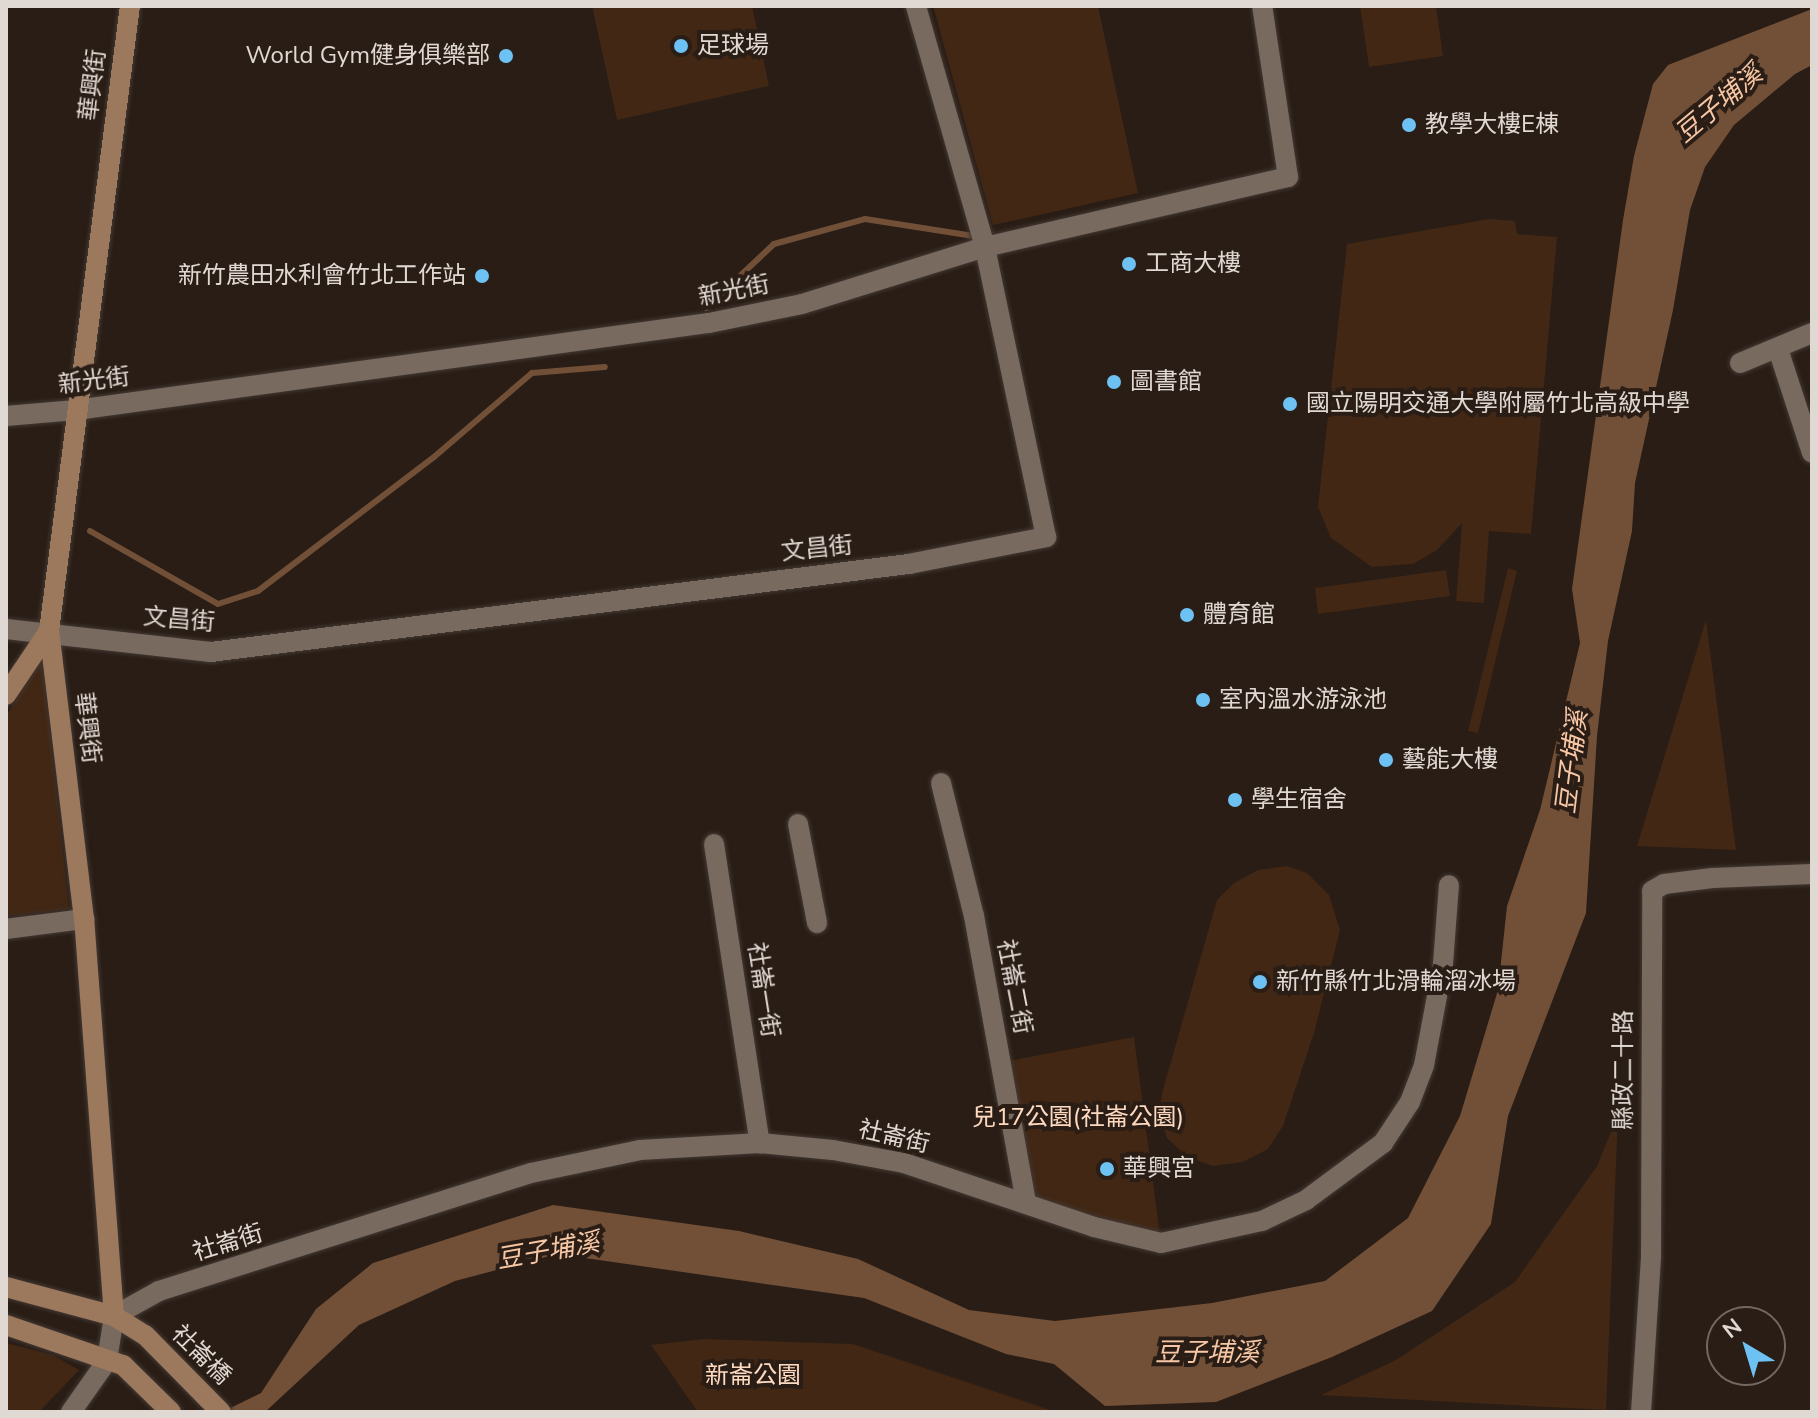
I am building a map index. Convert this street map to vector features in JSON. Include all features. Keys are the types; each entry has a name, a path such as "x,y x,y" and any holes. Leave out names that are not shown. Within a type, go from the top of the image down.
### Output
{"street":[{"name":"華興街","path":"114,1316 84,919 49,631 130,6"},
{"name":"文昌街","path":"49,631 211,652 909,564 1046,537 985,247 916,6"},
{"name":"新光街","path":"6,416 76,410 709,323 802,304 985,247 1288,177 1262,6"},
{"path":"1740,363 1812,333"},
{"path":"1778,349 1812,453"},
{"path":"6,629 49,631"},
{"path":"6,695 49,631"},
{"name":"社崙二街","path":"941,783 974,916 1026,1203"},
{"path":"798,824 817,923"},
{"name":"社崙一街","path":"714,844 760,1143"},
{"name":"縣政二十路","path":"1641,1412 1651,1256 1652,891 1664,884 1713,878 1812,874"},
{"name":"社崙街","path":"114,1316 159,1291 531,1173 640,1150 760,1143 833,1150 904,1163 1094,1227 1161,1243 1262,1221 1306,1200 1383,1143 1410,1102 1424,1065 1443,964 1449,885"},
{"path":"6,929 84,919"},
{"name":"社崙橋","path":"6,1287 114,1316 145,1335 221,1412"},
{"path":"71,1412 115,1363 114,1316"},
{"path":"6,1325 115,1363 171,1412"}],"green space":[{"name":"足球場","path":"592,6 752,6 769,86 617,120"},
{"path":"933,6 1098,6 1138,193 993,225"},
{"path":"1360,6 1436,6 1443,56 1369,67"},
{"path":"1489,219 1515,221 1517,234 1557,237 1531,534 1489,531 1484,603 1456,601 1462,523 1437,550 1413,564 1372,567 1331,538 1318,507 1347,244"},
{"path":"1508,568 1517,571 1478,733 1468,731"},
{"path":"1446,570 1450,596 1318,614 1315,588"},
{"path":"1706,620 1736,850 1637,846"},
{"path":"42,660 69,909 6,916 6,716"},
{"name":"新竹縣竹北滑輪溜冰場","path":"1287,866 1307,873 1329,895 1340,930 1314,1033 1283,1126 1268,1149 1243,1162 1213,1166 1187,1157 1167,1138 1159,1116 1162,1093 1217,900 1234,883 1258,870"},
{"name":"兒17公園(社崙公園)","path":"1134,1037 1161,1243 1026,1203 1003,1062"},
{"path":"1618,1115 1606,1410 1321,1395 1396,1360 1515,1282 1597,1166"},
{"name":"新崙公園","path":"703,1339 853,1344 1056,1412 698,1412 651,1345"},
{"path":"6,1343 53,1355 79,1370 39,1412 6,1412"}],"water":[{"name":"豆子埔溪","path":"1812,9 1812,65 1795,74 1734,125 1705,167 1690,210 1673,310 1635,483 1632,531 1608,641 1597,736 1586,913 1508,1116 1491,1224 1432,1311 1332,1357 1216,1402 1105,1406 1054,1364 1006,1354 864,1298 557,1254 455,1281 359,1325 265,1412 222,1412 261,1393 316,1309 373,1263 553,1205 739,1231 858,1259 969,1310 1055,1321 1212,1303 1325,1281 1408,1218 1460,1116 1498,990 1507,906 1540,810 1580,643 1572,589 1623,220 1634,156 1653,84 1668,65"}],"waterway":[{"path":"706,308 774,244 865,219 974,236"},
{"path":"90,531 218,604 258,591 434,457 532,373 605,367"}],"place":[{"name":"足球場","path":"681,46"},
{"name":"World Gym健身俱樂部","path":"506,56"},
{"name":"教學大樓E棟","path":"1409,125"},
{"name":"工商大樓","path":"1129,264"},
{"name":"新竹農田水利會竹北工作站","path":"482,276"},
{"name":"圖書館","path":"1114,382"},
{"name":"國立陽明交通大學附屬竹北高級中學","path":"1290,404"},
{"name":"體育館","path":"1187,615"},
{"name":"室內溫水游泳池","path":"1203,700"},
{"name":"藝能大樓","path":"1386,760"},
{"name":"學生宿舍","path":"1235,800"},
{"name":"新竹縣竹北滑輪溜冰場","path":"1260,982"},
{"name":"華興宮","path":"1107,1169"}]}
